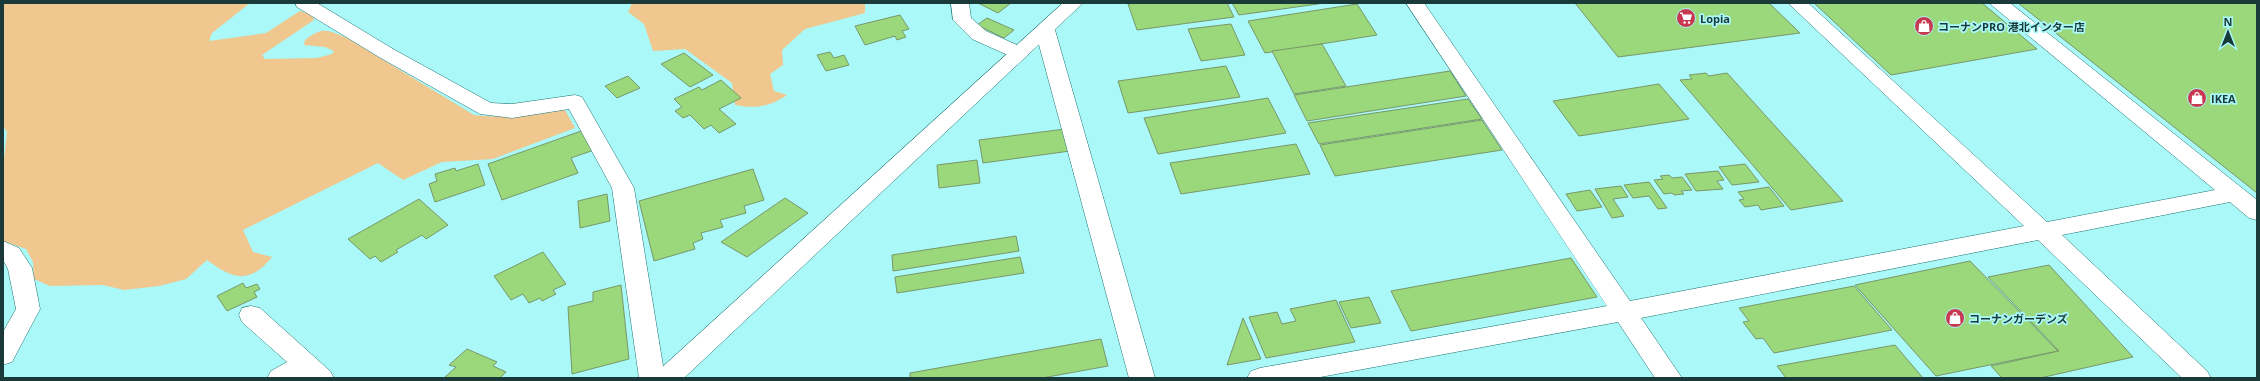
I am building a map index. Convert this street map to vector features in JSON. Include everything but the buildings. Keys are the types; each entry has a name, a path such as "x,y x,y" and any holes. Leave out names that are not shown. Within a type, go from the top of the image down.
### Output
{"street":[{"path":"304,3 386,53 487,109 512,111 575,102 623,188 652,378"},
{"path":"960,3 962,20 979,34 1019,53"},
{"path":"673,375 1074,3"},
{"path":"1415,3 1669,378"},
{"path":"1797,3 2043,230 2198,378"},
{"path":"1998,3 2257,212"},
{"path":"1045,30 1142,378"},
{"path":"1260,378 1624,312 2234,194"},
{"path":"3,249 11,254 20,268 28,309 3,356"},
{"path":"251,315 314,371"},
{"path":"280,378 314,371"}],"shaded area":[{"path":"3,3 250,3 212,33 209,41 266,33 300,11 312,15 314,20 262,55 265,59 317,58 332,54 334,51 325,47 304,45 305,40 316,33 321,31 330,31 347,38 474,115 531,115 565,110 575,128 493,159 442,162 403,180 378,163 243,230 253,252 272,257 256,272 248,275 233,275 207,260 186,279 159,286 124,290 103,285 50,286 34,279 33,262 26,249 3,241 3,169 7,132 3,126"},
{"path":"632,3 865,3 865,13 805,29 782,50 783,65 770,74 774,91 787,95 762,106 749,107 735,105 732,83 685,49 653,51 644,24 628,12"}],"place":[{"name":"Lopia","path":"1686,18"},
{"name":"コーナンPRO 港北インター店","path":"1924,26"},
{"name":"IKEA","path":"2197,98"},
{"name":"コーナンガーデンズ","path":"1955,318"}]}
